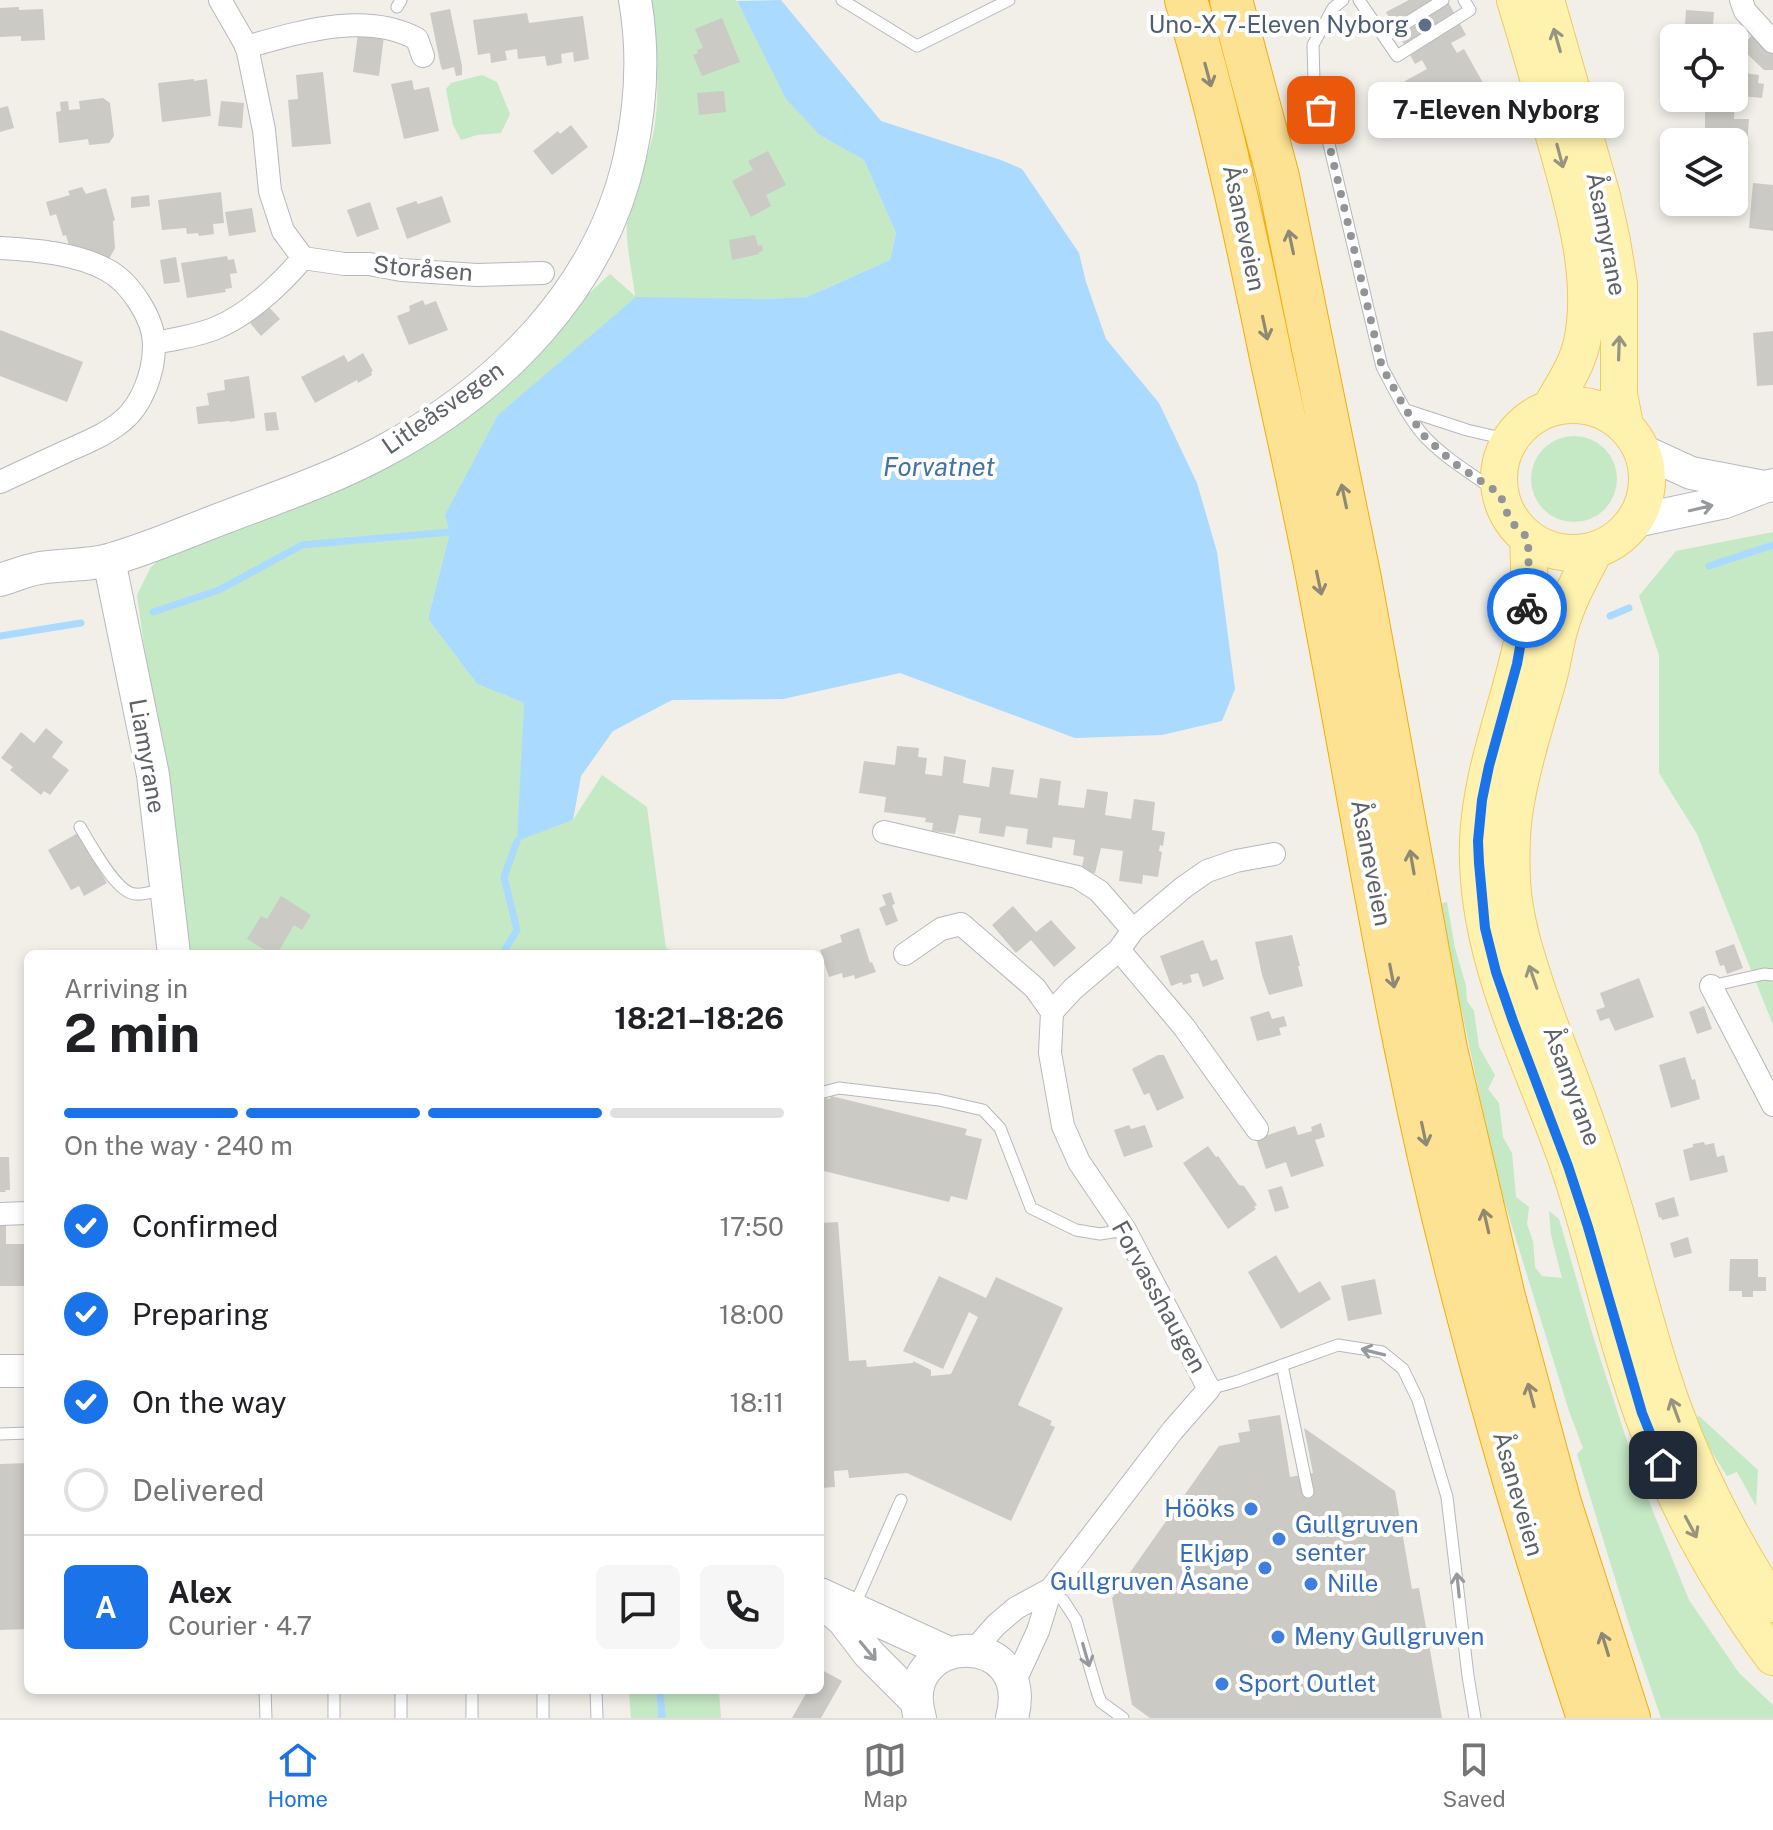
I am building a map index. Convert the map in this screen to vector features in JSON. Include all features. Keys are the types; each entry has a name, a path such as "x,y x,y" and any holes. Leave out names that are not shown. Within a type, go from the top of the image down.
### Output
{"highway":[{"name":"Åsaneveien","path":"1186,0 1209,78 1245,232 1320,591 1407,1058 1435,1187 1506,1456 1588,1718"},
{"name":"Åsaneveien","path":"1231,0 1278,177 1351,532 1446,1049 1512,1326 1560,1503 1629,1718"}],"main road":[{"name":"Åsamyrane","path":"1515,0 1567,180 1584,269 1586,307 1583,340 1578,358 1550,408"},
{"name":"Åsamyrane","path":"1546,0 1612,241 1619,284 1619,394 1634,438"},
{"path":"1566,405 1590,407 1612,415 1634,438 1647,469 1648,487 1635,521 1624,534 1595,550 1578,554 1560,553 1528,538 1515,526 1500,494 1502,457 1510,440 1534,415 1566,405"},
{"name":"Åsamyrane","path":"1528,538 1527,616 1482,800 1479,884 1485,928 1500,984 1576,1191 1642,1413 1693,1530 1737,1606 1773,1657"},
{"name":"Åsamyrane","path":"1595,550 1569,600 1559,629 1515,810 1512,881 1516,914 1527,960 1603,1170 1652,1345 1672,1404 1714,1504 1773,1604"}],"street":[{"path":"155,343 216,328 253,306 285,279 303,258 283,231 270,191 264,130 246,47 220,0"},
{"name":"Litleåsvegen","path":"0,580 37,568 109,560 323,480 383,452 443,414 503,368 548,321 585,272 607,227 625,179 635,132 641,74 635,0"},
{"path":"1741,0 1745,11 1773,42"},
{"path":"246,47 295,34 361,24 408,34 417,39 423,56"},
{"path":"0,248 76,258 108,271 130,288 148,319 155,343 143,395 122,421 91,440 0,482"},
{"name":"Storåsen","path":"303,258 401,270 477,275 543,273"},
{"path":"1634,438 1691,473 1768,486"},
{"path":"1635,521 1725,502 1768,486"},
{"name":"Liamyrane","path":"109,560 153,775 174,950"},
{"path":"884,832 1077,877 1099,891 1133,930"},
{"path":"905,954 941,929 961,924 1035,988 1052,1012 1073,989 1119,950 1133,930 1184,887 1207,871 1236,861 1274,854"},
{"path":"1119,950 1184,1027 1257,1129"},
{"path":"1711,986 1773,1105"},
{"name":"Forvasshaugen","path":"1017,1706 1051,1589 1173,1430 1209,1389 1125,1230 1079,1162 1063,1126 1050,1053 1052,1012"},
{"path":"0,1214 24,1213"},
{"path":"0,1371 24,1371"},
{"name":"Forvasshaugen","path":"961,1651 1016,1608 1051,1589"},
{"path":"834,1606 961,1651 987,1654 1008,1673 1017,1706"},
{"path":"834,1606 869,1654 918,1710"},
{"path":"918,1710 918,1686 925,1671 935,1660 961,1651"}],"lane":[{"path":"842,0 917,46 1009,0"},
{"path":"1343,0 1333,8 1313,45 1314,81 1382,367 1425,437 1454,463 1500,494"},
{"path":"1359,0 1397,56 1470,10 1464,0"},
{"path":"1384,37 1443,0"},
{"path":"1406,410 1510,440"},
{"path":"80,827 125,892 136,894 166,888"},
{"path":"1711,986 1764,974 1773,975"},
{"path":"824,1092 839,1088 939,1100 983,1110 1000,1128 1031,1208 1076,1230 1100,1234 1125,1230"},
{"path":"1209,1389 1338,1345 1382,1352 1403,1369 1418,1400 1447,1497 1475,1718"},
{"path":"1282,1365 1308,1492"},
{"path":"0,1434 24,1433"},
{"path":"834,1606 877,1551 901,1500"},
{"path":"1051,1589 1063,1600 1076,1620 1101,1702 1123,1718"},
{"path":"265,1694 266,1718"},
{"path":"334,1694 334,1718"},
{"path":"401,1694 401,1718"},
{"path":"472,1694 472,1718"},
{"path":"543,1694 543,1718"},
{"path":"596,1694 597,1718"}],"green space":[{"path":"652,0 736,0 821,136 864,160 896,233 890,260 807,297 759,299 450,532 428,619 477,684 524,703 518,840 573,820 602,775 647,807 666,948 671,950 185,950 137,595 151,567 172,549 211,531 304,505 365,479 425,442 543,345 610,274 635,296 627,223 653,135 657,68"},
{"path":"482,75 497,82 510,114 501,133 461,140 453,125 446,89 451,83"},
{"path":"1574,436 1598,443 1610,455 1617,479 1610,503 1598,515 1574,522 1550,515 1538,503 1531,479 1538,455 1550,443"},
{"path":"1773,532 1773,1025 1697,834 1659,773 1659,655 1639,596 1676,551"},
{"path":"1447,902 1467,1001 1474,1011 1479,1047 1495,1075 1488,1089 1499,1103 1503,1137 1512,1153 1516,1197 1529,1207 1527,1224 1533,1241 1535,1267 1542,1276 1562,1278 1551,1235 1549,1211 1559,1219 1637,1472 1689,1600 1739,1673 1773,1705 1773,1718 1661,1718 1577,1454 1583,1448 1498,1181 1439,904"},
{"path":"1699,1416 1758,1470 1756,1506 1737,1472 1727,1476 1693,1422"},
{"path":"629,1694 719,1694 721,1718 631,1718"}],"water":[{"name":"Forvatnet","path":"781,0 881,121 1022,169 1079,253 1106,339 1159,403 1197,483 1217,552 1235,689 1222,721 1162,735 1075,738 900,673 783,699 672,700 613,731 581,776 573,820 517,841 524,703 477,684 428,619 450,532 445,515 498,415 636,297 807,297 890,260 896,233 864,160 821,136 786,99 737,1"}],"building":[{"path":"1409,0 1447,0 1466,35 1451,43 1457,53 1464,49 1500,113 1462,134 1453,118 1432,129 1405,81 1427,69 1422,60 1415,64 1386,12"},
{"path":"19,7 19,10 43,9 45,40 21,41 21,36 0,37 0,8"},
{"path":"450,9 462,66 462,75 456,76 454,67 443,70 441,67 430,13"},
{"path":"1686,10 1714,12 1713,24 1685,24"},
{"path":"527,13 529,23 583,16 589,59 574,62 573,52 561,54 562,63 547,66 545,56 518,59 517,49 505,51 507,60 491,63 490,53 478,55 473,20"},
{"path":"722,18 740,62 702,76 693,55 703,48 695,29"},
{"path":"358,33 384,36 379,76 353,72"},
{"path":"1752,35 1773,53 1773,70 1764,70 1748,55 1748,40"},
{"path":"323,72 331,144 292,147 288,100 298,99 296,75"},
{"path":"1748,74 1759,75 1758,83 1764,84 1762,98 1748,97"},
{"path":"207,79 211,116 162,122 158,83"},
{"path":"412,80 414,90 429,87 439,131 404,139 391,84"},
{"path":"724,91 726,112 699,115 697,93"},
{"path":"103,98 110,103 114,136 109,143 89,145 88,139 59,143 56,112 61,111 60,102 68,101 69,110 80,109 79,101"},
{"path":"221,101 244,103 242,128 218,126"},
{"path":"8,106 14,128 0,132 0,108"},
{"path":"1705,112 1734,112 1734,119 1749,119 1748,132 1748,128 1705,128"},
{"path":"571,125 588,147 552,175 533,151"},
{"path":"768,151 786,185 766,195 771,206 751,217 732,181 753,170 748,161"},
{"path":"1753,183 1773,185 1773,231 1749,228"},
{"path":"82,187 86,194 106,188 115,220 115,248 109,259 69,246 56,214 50,216 46,202 70,195 68,191"},
{"path":"221,192 224,223 213,224 214,234 187,234 186,228 162,230 158,200"},
{"path":"149,195 150,206 131,208 131,197"},
{"path":"442,196 451,222 407,239 396,208"},
{"path":"370,202 379,229 357,237 347,210"},
{"path":"252,208 256,232 229,236 225,212"},
{"path":"755,235 763,251 732,260 729,240"},
{"path":"227,256 228,260 234,259 237,273 230,274 232,288 225,289 226,292 187,298 181,263"},
{"path":"176,257 180,282 164,284 160,260"},
{"path":"423,300 425,305 436,301 448,330 409,345 397,316 410,311 409,306"},
{"path":"268,306 280,319 261,336 250,323"},
{"path":"0,330 83,362 67,402 0,376"},
{"path":"1773,331 1773,385 1757,386 1753,333"},
{"path":"363,353 373,371 372,375 315,403 301,377 344,355 348,362"},
{"path":"249,376 255,418 198,424 196,407 209,405 207,393 225,390 224,380"},
{"path":"276,412 279,430 266,431 264,413"},
{"path":"46,728 63,742 52,757 69,770 50,795 44,791 41,795 10,770 13,767 1,758 21,732 34,743"},
{"path":"897,746 919,748 918,757 927,758 925,774 942,776 944,756 966,760 963,783 989,787 992,767 1014,770 1010,794 1037,798 1040,778 1061,781 1058,805 1084,808 1087,789 1108,792 1105,815 1131,819 1134,799 1155,802 1152,830 1165,832 1159,851 1162,852 1158,877 1143,875 1142,884 1119,881 1123,851 1101,848 1095,873 1081,871 1084,857 1073,855 1075,840 1053,837 1052,848 1026,844 1028,829 1006,826 1004,837 979,833 981,818 959,815 955,834 932,831 933,823 925,822 926,818 884,812 886,797 859,793 864,761 895,765"},
{"path":"78,833 107,883 84,896 79,886 71,890 48,850"},
{"path":"891,892 898,921 886,926 879,908 886,905 882,895"},
{"path":"281,896 311,915 302,930 294,925 279,950 265,950 247,939 261,916 267,919"},
{"path":"1013,906 1036,932 1051,920 1076,948 1054,967 1031,940 1016,953 992,925"},
{"path":"859,928 876,972 855,979 854,975 843,978 842,973 829,977 824,950 820,950 842,942 840,935"},
{"path":"1292,935 1303,986 1269,995 1255,942"},
{"path":"1203,940 1211,961 1217,959 1224,979 1203,987 1198,973 1190,975 1192,982 1171,986 1160,956"},
{"path":"1734,944 1743,968 1727,974 1724,965 1720,966 1715,951"},
{"path":"1639,978 1654,1017 1615,1031 1609,1018 1600,1021 1596,1010 1605,1007 1600,993"},
{"path":"1704,1006 1712,1029 1697,1034 1689,1012"},
{"path":"1269,1011 1272,1019 1284,1016 1287,1026 1279,1028 1281,1035 1257,1041 1250,1017"},
{"path":"1158,1055 1164,1055 1184,1098 1157,1111 1149,1093 1144,1095 1132,1069"},
{"path":"1685,1057 1700,1099 1671,1108 1659,1065"},
{"path":"831,1096 967,1129 965,1135 982,1139 967,1200 951,1196 949,1202 824,1171 824,1098 830,1099"},
{"path":"1321,1123 1325,1137 1315,1140 1324,1166 1291,1177 1286,1162 1266,1169 1256,1139 1295,1126 1298,1135 1312,1131 1311,1127"},
{"path":"1129,1125 1131,1129 1145,1125 1153,1147 1124,1157 1114,1130"},
{"path":"1704,1142 1705,1145 1714,1143 1717,1157 1724,1155 1728,1172 1690,1181 1683,1150"},
{"path":"1208,1146 1257,1205 1254,1207 1256,1209 1228,1229 1183,1163"},
{"path":"0,1157 9,1157 10,1190 6,1192 0,1192"},
{"path":"1282,1186 1289,1208 1275,1212 1268,1190"},
{"path":"1674,1197 1679,1216 1662,1220 1655,1203"},
{"path":"838,1222 849,1361 866,1360 867,1367 913,1361 931,1370 931,1376 951,1374 978,1317 969,1312 943,1369 903,1351 939,1276 986,1298 996,1277 1063,1308 1018,1405 1052,1421 1050,1425 1055,1427 1011,1521 907,1473 849,1478 848,1470 834,1471 835,1487 824,1488 824,1223"},
{"path":"0,1223 6,1223 6,1244 24,1244 24,1286 0,1286"},
{"path":"1688,1237 1692,1253 1674,1258 1670,1243"},
{"path":"1276,1255 1299,1293 1320,1281 1331,1299 1281,1329 1248,1272"},
{"path":"1730,1259 1758,1259 1758,1277 1766,1277 1766,1291 1753,1291 1753,1297 1742,1297 1742,1291 1729,1291"},
{"path":"1375,1279 1382,1314 1348,1321 1341,1286"},
{"name":"Gullgruven senter","path":"1280,1415 1290,1477 1313,1473 1304,1428 1395,1491 1412,1589 1419,1588 1442,1718 1150,1718 1132,1705 1112,1598 1219,1446 1240,1442 1238,1433 1250,1431 1248,1420"},
{"path":"24,1463 24,1629 0,1630 0,1464"},
{"path":"824,1671 842,1681 821,1718 792,1718 806,1694 824,1694"}],"waterway":[{"path":"153,612 219,590 302,545 450,532"},
{"path":"1709,566 1773,545"},
{"path":"1610,616 1629,608"},
{"path":"0,636 81,623"},
{"path":"505,950 517,930 504,877 517,841"},
{"path":"660,1694 662,1718"}],"way so far":[{"path":"1321,110 1382,367 1425,437 1454,463 1500,494 1515,526 1528,538 1527,608"}],"place":[{"name":"Uno-X 7-Eleven Nyborg","path":"1425,25"},
{"name":"7-Eleven Nyborg","path":"1321,110"},
{"name":"Hööks","path":"1251,1509"},
{"name":"Gullgruven senter","path":"1279,1539"},
{"name":"Elkjøp Gullgruven Åsane","path":"1265,1568"},
{"name":"Nille","path":"1311,1584"},
{"name":"Meny Gullgruven","path":"1278,1637"},
{"name":"Sport Outlet","path":"1222,1684"}],"route":[{"path":"1527,608 1517,664 1502,712 1482,800 1478,841 1479,884 1485,928 1513,1021 1568,1166 1642,1413 1663,1465"}]}
